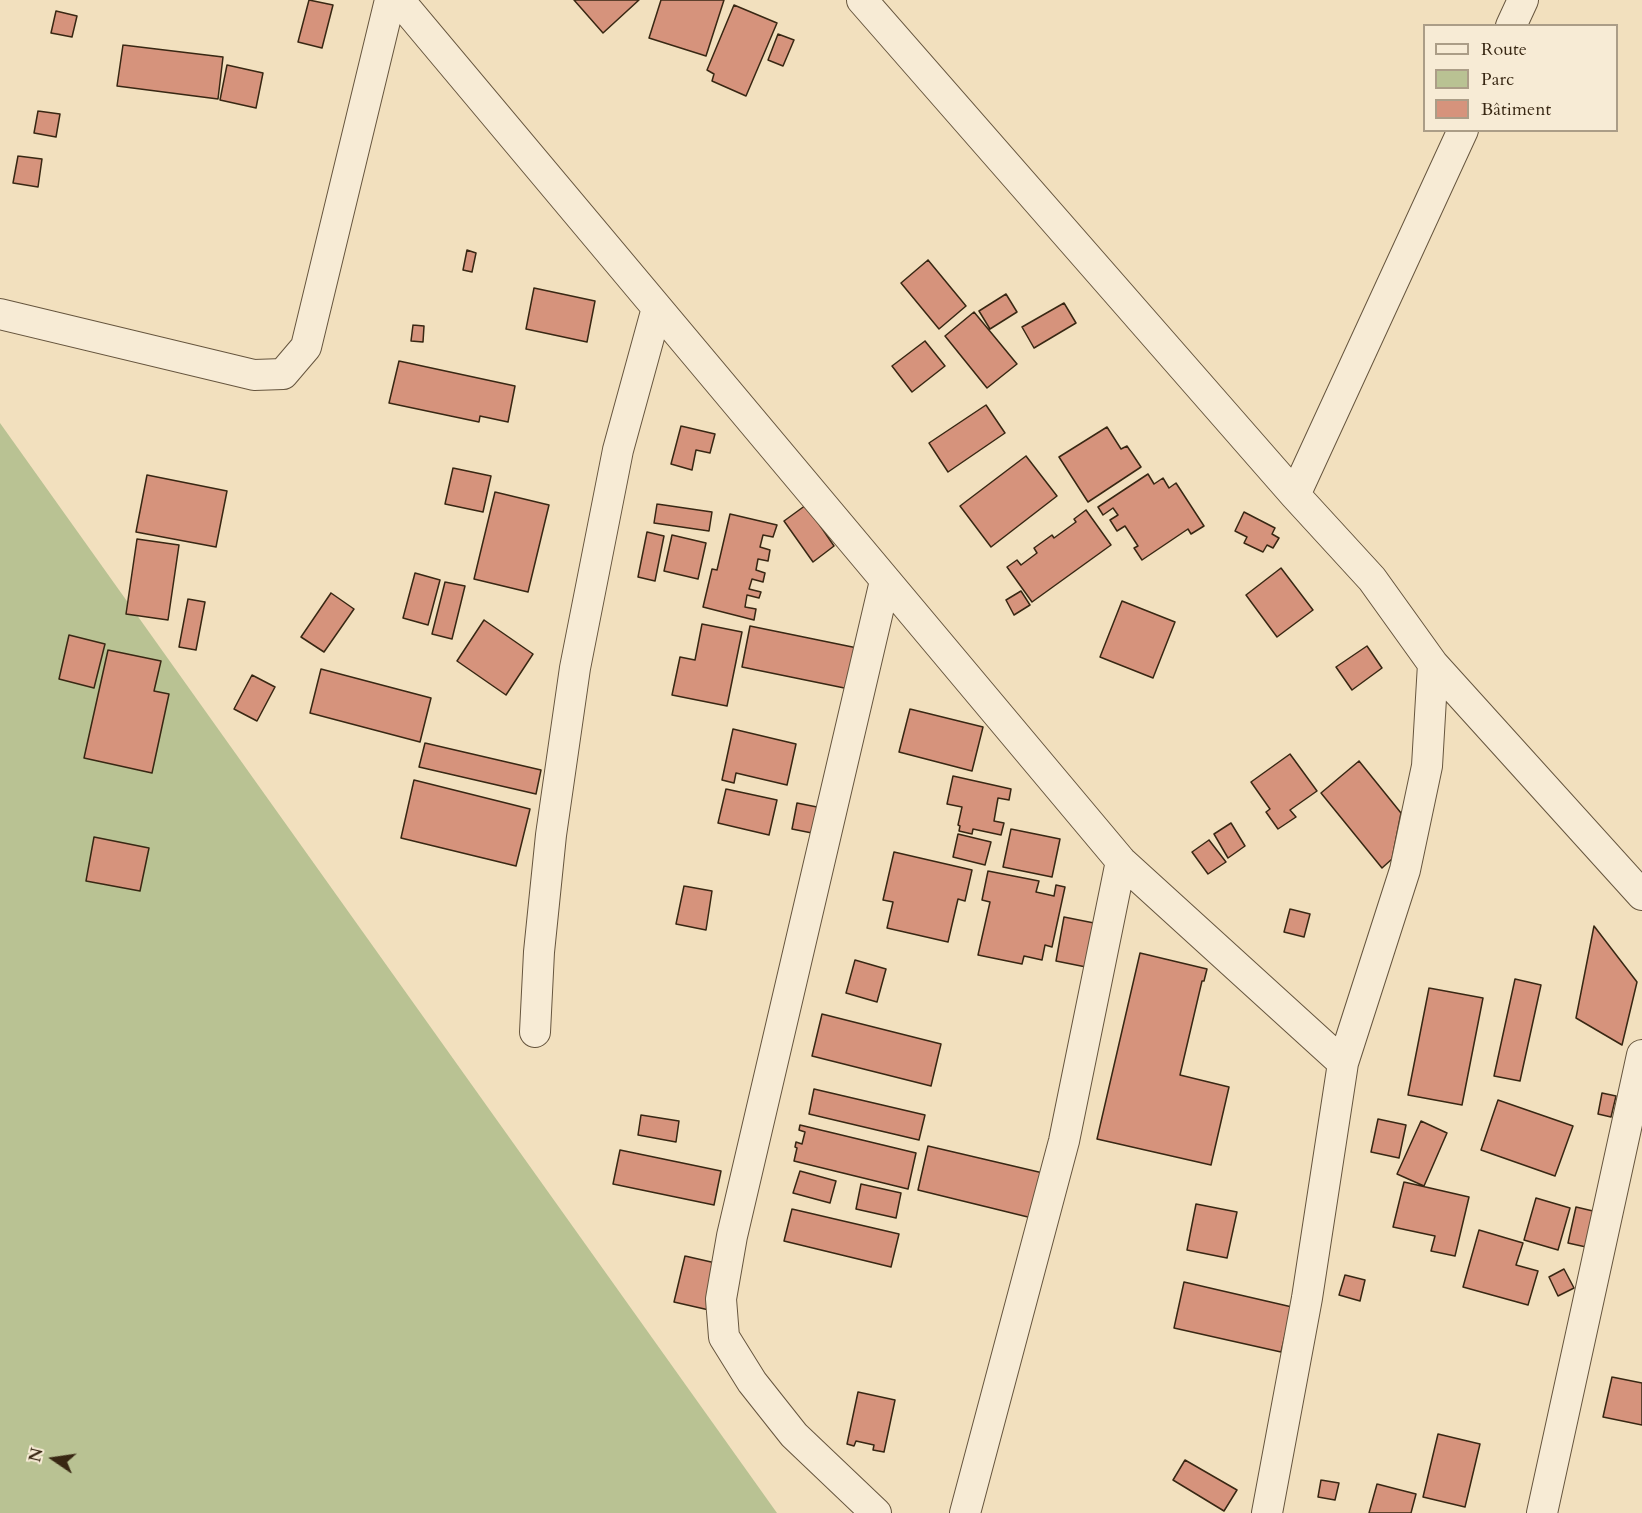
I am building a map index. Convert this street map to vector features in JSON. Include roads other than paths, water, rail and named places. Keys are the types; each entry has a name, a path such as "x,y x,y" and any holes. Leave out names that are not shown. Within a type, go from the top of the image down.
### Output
{"street":[{"path":"0,315 254,375 283,374 306,347 390,0"},
{"path":"399,0 1121,861 1343,1063"},
{"path":"862,0 1295,495 1372,579 1433,664 1642,895"},
{"path":"1512,24 1523,0"},
{"path":"1295,495 1462,132"},
{"path":"535,1032 539,952 551,834 576,668 618,450 657,308"},
{"path":"876,1513 794,1435 752,1382 724,1337 721,1299 732,1236 885,581"},
{"path":"1267,1513 1307,1298 1343,1063 1405,870 1427,766 1433,664"},
{"path":"965,1513 1064,1141 1121,861"},
{"path":"1542,1513 1642,1055"}]}
